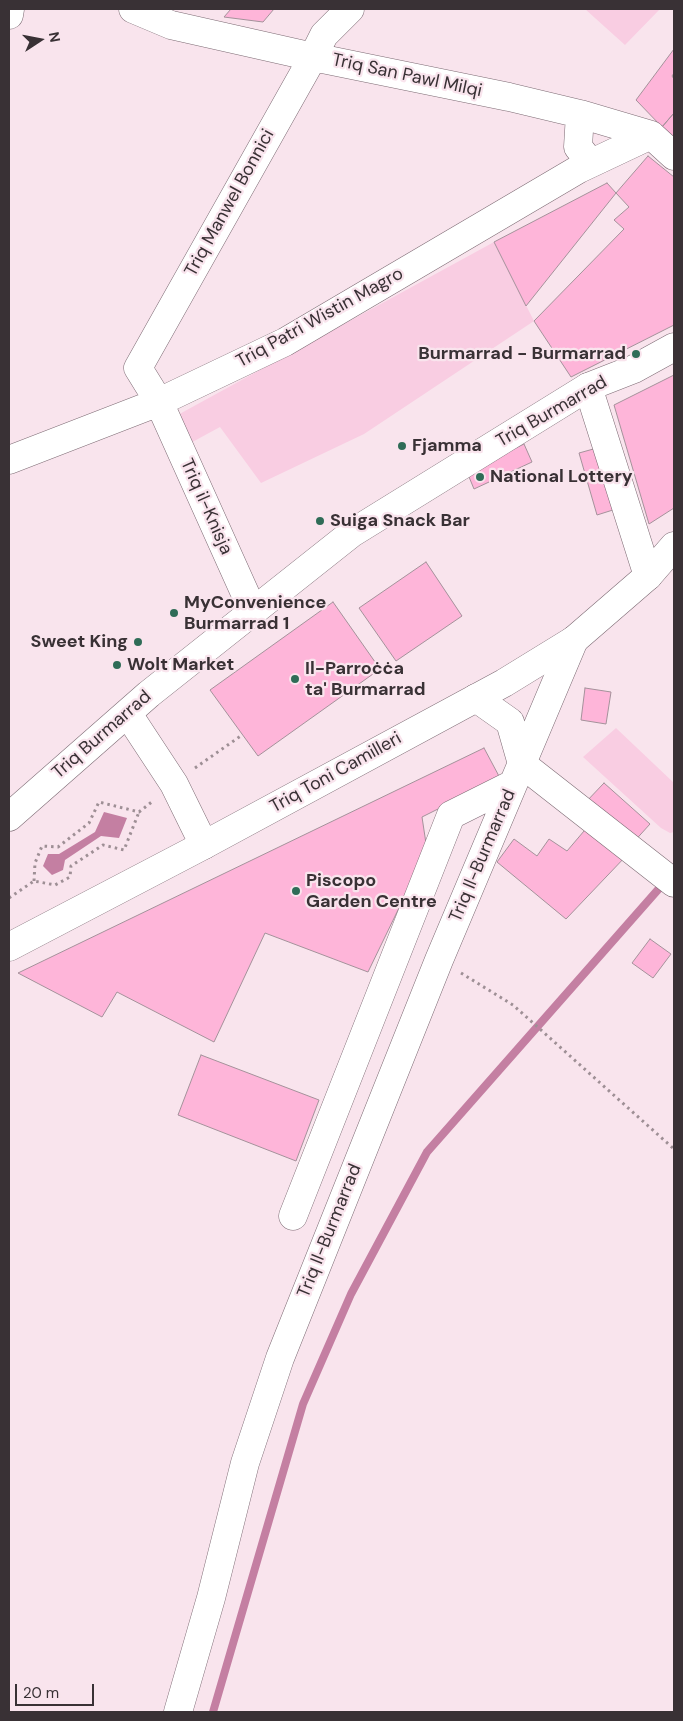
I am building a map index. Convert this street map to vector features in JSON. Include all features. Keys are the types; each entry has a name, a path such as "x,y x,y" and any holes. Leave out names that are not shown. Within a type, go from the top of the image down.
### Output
{"street":[{"path":"9,15 10,9"},
{"name":"Triq San Pawl Milqi","path":"133,9 171,25 313,57 509,97 580,114 651,136 674,156"},
{"name":"Triq Manwel Bonnici","path":"159,402 138,368 324,35 350,9"},
{"path":"580,114 578,147 591,163"},
{"name":"Triq Patri Wistin Magro","path":"9,460 159,402 285,342 591,163 651,136"},
{"name":"Triq Burmarrad","path":"9,817 149,694 352,533 588,387 634,369 674,347"},
{"path":"588,387 648,576"},
{"name":"Triq il-Knisja","path":"159,402 253,611"},
{"name":"Triq Toni Camilleri","path":"9,946 204,845 504,683 574,640 648,576 674,546"},
{"name":"Triq Il-Burmarrad","path":"178,1712 212,1598 245,1463 280,1358 439,960 574,640"},
{"path":"476,698 510,722 518,774 674,883"},
{"path":"128,714 174,784 204,845"},
{"path":"292,1216 452,815 518,774"}],"path":[{"path":"9,898 34,882 55,885 70,877 70,866 104,845 124,850 139,812 242,735"},
{"path":"34,882 35,863 42,846 58,847 90,824 99,802 139,812"},
{"path":"439,960 513,1005 674,1148"}],"shaded area":[{"path":"585,9 660,9 625,45"},
{"path":"494,242 534,321 364,434 261,483 220,427 185,446 174,417"},
{"path":"616,728 674,783 674,832 670,833 661,828 583,757"},
{"path":"104,812 127,818 119,838 101,836 65,860 63,870 52,875 43,866 48,854 59,854 95,832"}],"building":[{"path":"231,9 274,9 263,22 224,17"},
{"path":"674,49 674,73 672,76 674,79 674,113 662,127 636,100"},
{"path":"674,113 674,139 662,127"},
{"path":"648,156 674,177 674,325 571,377 534,321 624,229 614,220 629,207 616,193"},
{"path":"607,183 616,193 526,306 494,242"},
{"path":"674,375 674,508 649,524 614,405"},
{"path":"524,444 532,462 474,489 467,472"},
{"path":"597,448 616,509 597,515 579,453"},
{"path":"426,562 462,616 396,661 359,608"},
{"name":"Il-Parroċċa ta' Burmarrad","path":"333,602 380,669 258,756 210,690"},
{"path":"585,688 611,692 606,724 581,720"},
{"name":"Piscopo Garden Centre","path":"484,748 500,778 422,817 427,850 368,972 265,933 214,1042 117,992 102,1017 18,973"},
{"path":"604,783 650,824 631,845 585,803"},
{"path":"590,824 627,855 566,919 497,862 514,839 537,856 549,839 567,851"},
{"path":"650,939 671,954 653,978 632,963"},
{"path":"201,1055 319,1100 296,1161 178,1115"}],"waterway":[{"path":"213,1712 303,1404 351,1294 427,1152 663,884"}],"place":[{"name":"Burmarrad - Burmarrad","path":"636,354"},
{"name":"Fjamma","path":"402,446"},
{"name":"National Lottery","path":"480,477"},
{"name":"Suiga Snack Bar","path":"320,521"},
{"name":"MyConvenience Burmarrad 1","path":"174,613"},
{"name":"Sweet King","path":"138,642"},
{"name":"Wolt Market","path":"117,665"},
{"name":"Il-Parroċċa ta' Burmarrad","path":"295,679"},
{"name":"Piscopo Garden Centre","path":"296,891"}]}
